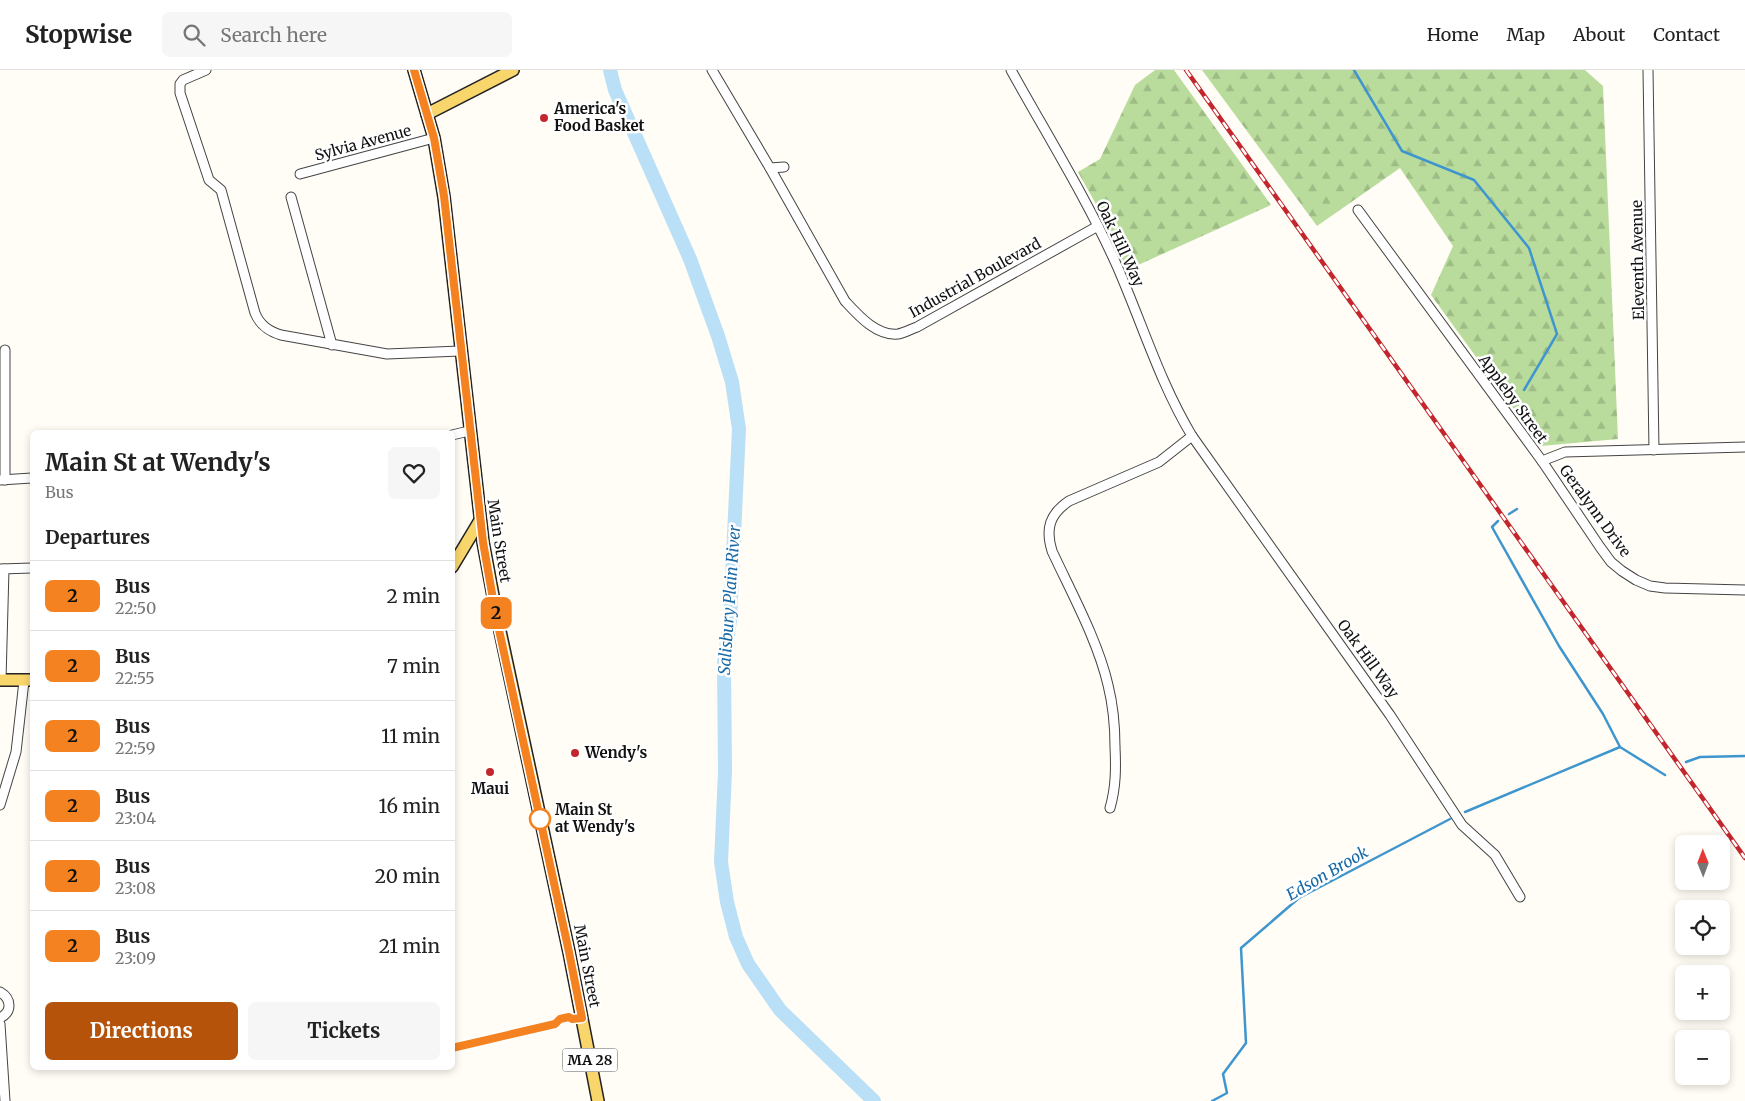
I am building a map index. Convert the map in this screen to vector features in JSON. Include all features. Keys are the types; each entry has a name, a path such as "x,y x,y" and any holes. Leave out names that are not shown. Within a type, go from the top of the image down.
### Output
{"main road":[{"name":"Main Street","path":"414,70 434,138 444,196 479,522 496,616 569,952 598,1101"},
{"path":"427,114 513,70"},
{"path":"455,563 479,522"},
{"path":"461,554 470,548 484,546"},
{"path":"0,680 28,680"}],"street":[{"path":"206,70 188,77 180,84 180,93 209,180 221,190 259,322 272,332 387,354 460,351"},
{"name":"Industrial Boulevard","path":"712,70 845,301 860,318 880,331 897,334 917,327 1098,226"},
{"name":"Oak Hill Way","path":"1011,70 1098,226 1117,267 1175,408 1192,436 1390,715 1462,825 1495,856 1520,897"},
{"name":"Eleventh Avenue","path":"1648,70 1654,450"},
{"name":"Sylvia Avenue","path":"300,174 434,138"},
{"path":"770,168 784,166"},
{"path":"291,197 332,345"},
{"name":"Appleby Street","path":"1358,210 1542,461 1565,452 1745,447"},
{"path":"5,350 2,480 30,478"},
{"path":"455,434 470,431"},
{"path":"1110,808 1116,772 1115,738 1108,685 1096,649 1052,550 1048,539 1049,528 1054,515 1060,507 1069,501 1159,462 1192,436"},
{"name":"Geralynn Drive","path":"1542,461 1612,562 1636,580 1650,586 1665,588 1745,590"},
{"path":"0,680 2,569 30,568"},
{"path":"0,805 16,752 28,680"},
{"path":"0,992 6,996 9,1005 6,1014 0,1018"},
{"path":"0,1024 5,1101"}],"green space":[{"path":"1155,70 1174,70 1271,205 1127,270 1106,222 1078,172 1100,159 1135,85"},
{"path":"1202,70 1585,70 1603,86 1618,439 1541,446 1431,295 1453,246 1400,168 1317,226"}],"waterway":[{"name":"Salisbury Plain River","path":"610,70 615,90 690,259 718,336 732,382 739,429 730,620 724,664 725,771 721,862 727,902 736,937 748,964 780,1010 874,1101"},
{"path":"1354,70 1402,151 1474,180 1529,248 1557,334 1524,390"},
{"path":"1509,514 1517,509"},
{"path":"1498,521 1492,527 1559,646 1603,714 1620,747"},
{"name":"Edson Brook","path":"1465,812 1620,747 1665,775"},
{"name":"Edson Brook","path":"1686,762 1700,757 1745,756"},
{"name":"Edson Brook","path":"1212,1101 1227,1093 1223,1074 1246,1043 1241,948 1299,898 1450,819"}],"railway":[{"path":"1186,70 1745,858"}],"bus line":[{"name":"2","path":"414,70 434,138 444,196 479,522 496,616 582,1018 572,1019 569,1017 560,1019 555,1024 455,1047"}],"place":[{"name":"America's Food Basket","path":"544,118"},
{"name":"Wendy's","path":"575,753"},
{"name":"Maui","path":"490,772"},
{"name":"Main St at Wendy's","path":"540,819"}]}
